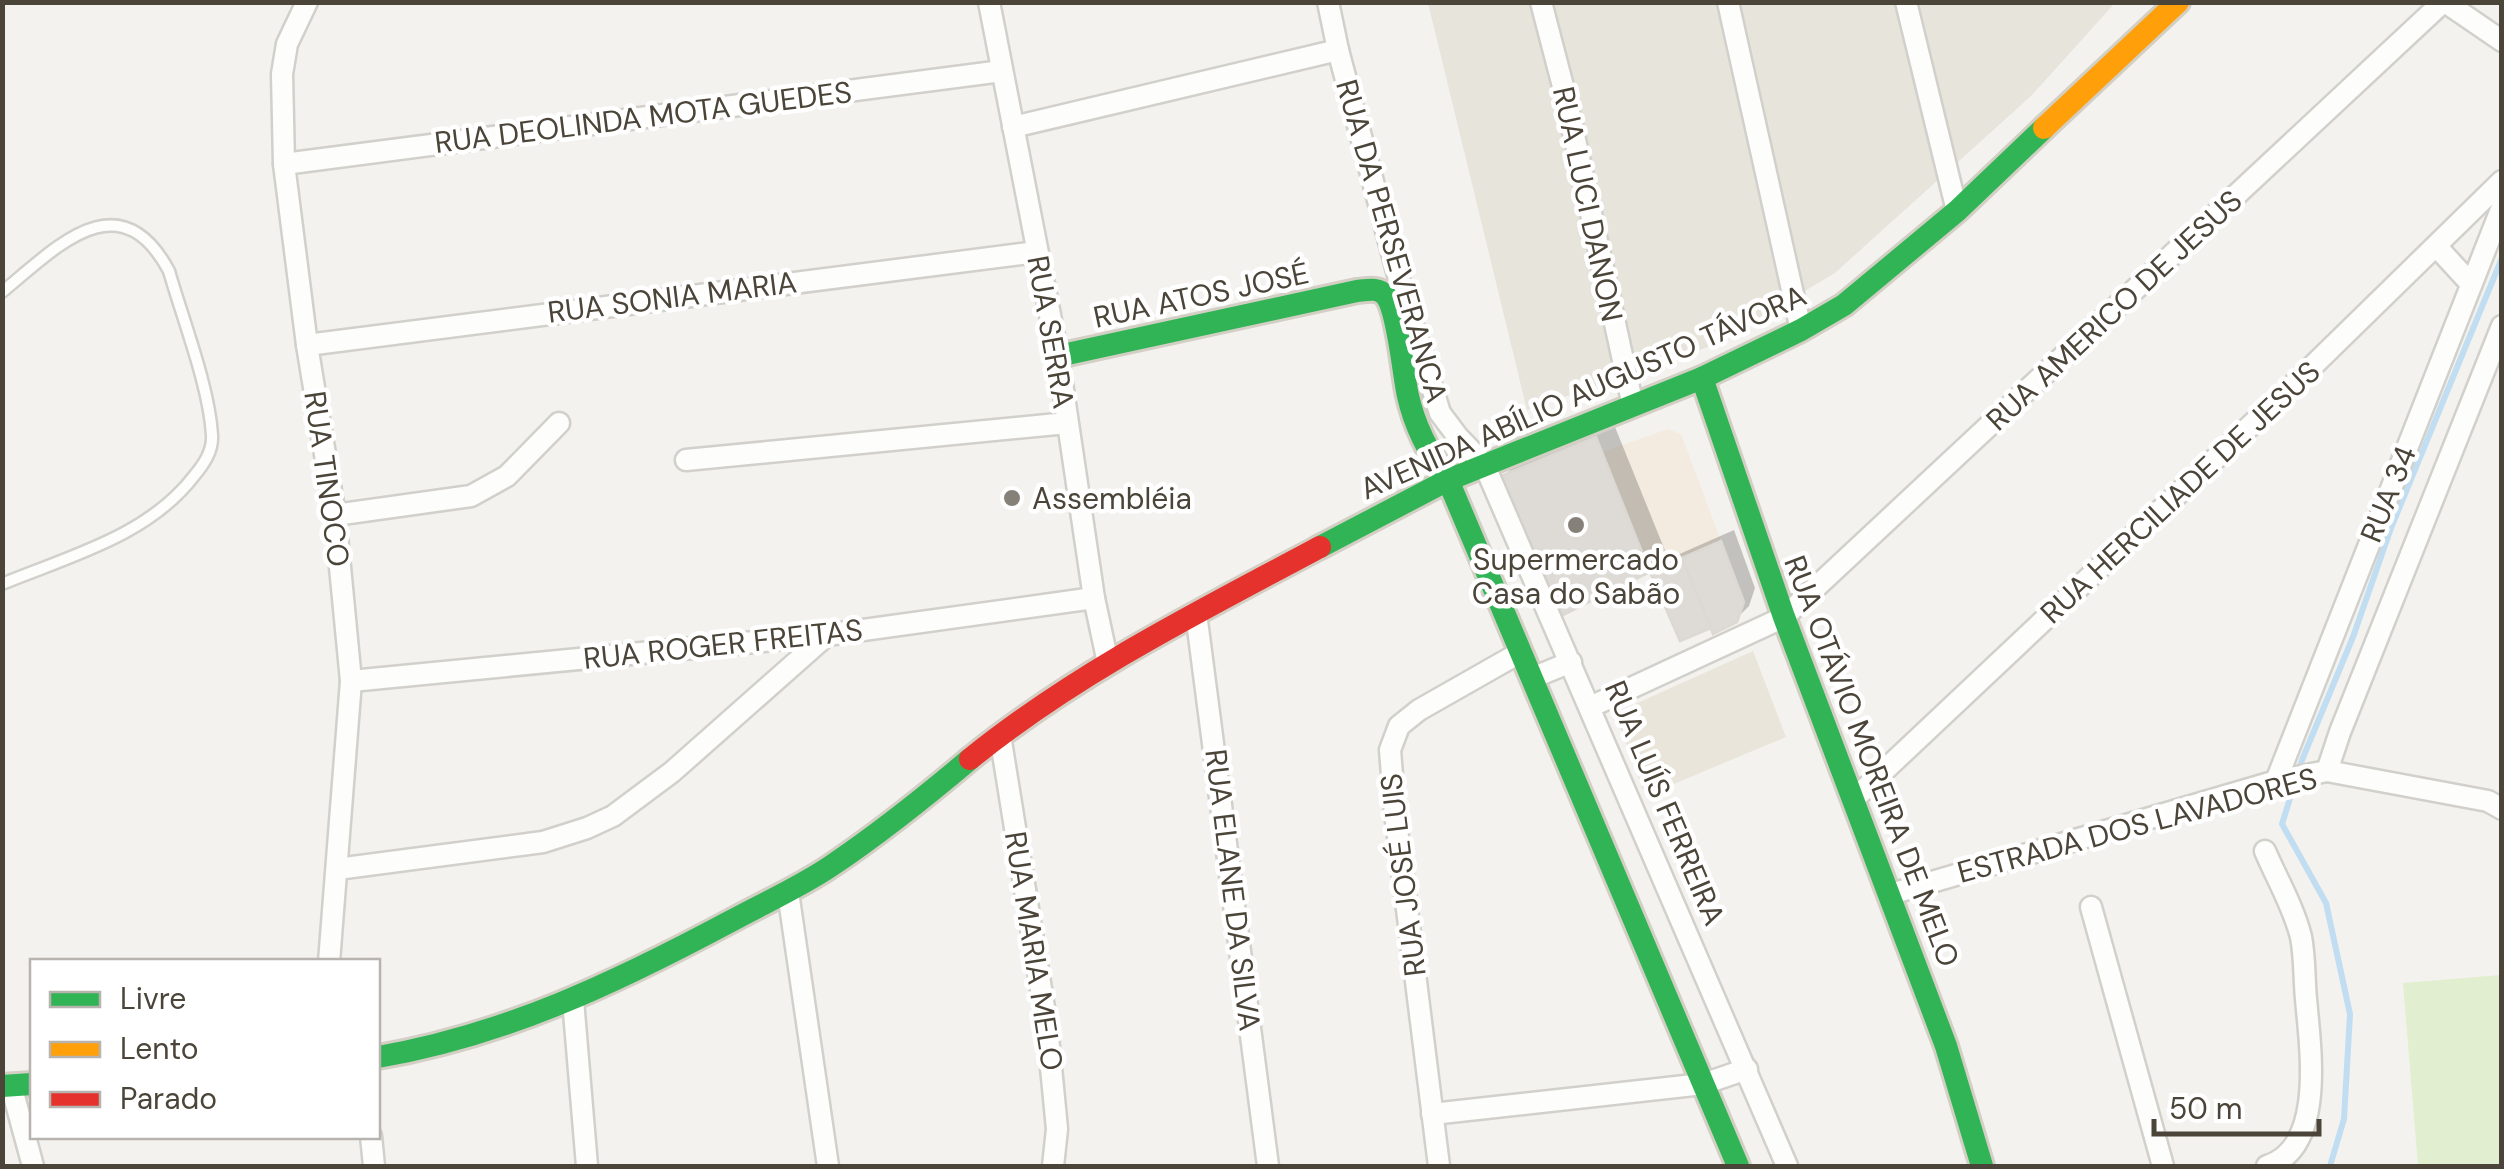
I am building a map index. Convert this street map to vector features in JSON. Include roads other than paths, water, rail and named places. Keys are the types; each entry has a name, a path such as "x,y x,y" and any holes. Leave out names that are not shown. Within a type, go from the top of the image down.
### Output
{"street":[{"name":"RUA TINOCO","path":"307,2 287,44 282,74 284,164 306,345 335,515 352,681 329,959"},
{"name":"RUA SERRA","path":"989,2 1058,356 1094,598 1108,663"},
{"name":"RUA DA PERSEVERANCA","path":"1328,2 1400,283 1440,413 1484,464"},
{"name":"RUA LUCI DANON","path":"1541,2 1633,406"},
{"path":"1728,2 1801,330"},
{"path":"1906,2 1957,212"},
{"name":"AVENIDA ABÍLIO AUGUSTO TÁVORA","path":"380,1057 478,1036 573,1000 788,892 878,833 1000,735 1108,663 1196,613 1448,480 1702,378 1801,330 1872,284 1957,212 2178,2"},
{"path":"2444,2 2502,41"},
{"name":"RUA AMERICO DE JESUS","path":"1590,707 1784,617 2444,2"},
{"path":"1013,127 1338,50"},
{"name":"RUA DEOLINDA MOTA GUEDES","path":"284,164 1002,70"},
{"name":"RUA HERCILIADE DE JESUS","path":"1854,799 2437,248 2502,181"},
{"name":"RUA 34","path":"2282,780 2502,207"},
{"path":"2437,248 2471,284"},
{"name":"RUA SONIA MARIA","path":"306,345 1037,252"},
{"name":"RUA ATOS JOSÉ","path":"1058,356 1378,290 1388,299 1420,441 1448,480"},
{"path":"2323,772 2502,326"},
{"name":"RUA OTÁVIO MOREIRA DE MELO","path":"1702,378 1784,617 1946,1046 1982,1166"},
{"path":"686,460 1067,423"},
{"path":"335,515 471,496 507,476 559,424"},
{"name":"RUA LUÍS FERREIRA","path":"1484,464 1787,1166"},
{"path":"1448,480 1738,1166"},
{"name":"RUA ROGER FREITAS","path":"352,681 827,635 1094,598"},
{"name":"RUA ELANE DA SILVA","path":"1196,613 1268,1166"},
{"path":"337,870 543,842 588,828 612,816 672,772 827,635"},
{"name":"RUA JOSÉ LUIS","path":"1439,1166 1390,776 1392,738 1419,710 1521,652"},
{"path":"1532,678 1571,662"},
{"name":"RUA MARIA MELO","path":"1000,735 1049,1046 1057,1128 1053,1166"},
{"name":"ESTRADA DOS LAVADORES","path":"1891,894 2282,780 2323,772 2497,800"},
{"path":"2265,851 2302,939 2310,1062 2310,1106 2304,1129 2278,1163 2267,1166"},
{"path":"788,892 828,1166"},
{"path":"2090,907 2164,1166"},
{"path":"573,1000 587,1166"},
{"path":"1432,1114 1703,1084 1747,1069"},
{"path":"15,1085 33,1166"},
{"path":"371,1139 374,1166"}],"lane":[{"path":"2,292 84,230 112,224 139,236 162,258 169,271 212,436 206,460 162,511 120,536 2,584"}],"waterway":[{"path":"2330,1166 2344,1119 2350,1014 2326,903 2282,824 2302,760 2353,637 2391,528 2502,258"}],"place":[{"name":"Assembléia","path":"1012,498"},
{"name":"Supermercado Casa do Sabão","path":"1576,525"}]}
